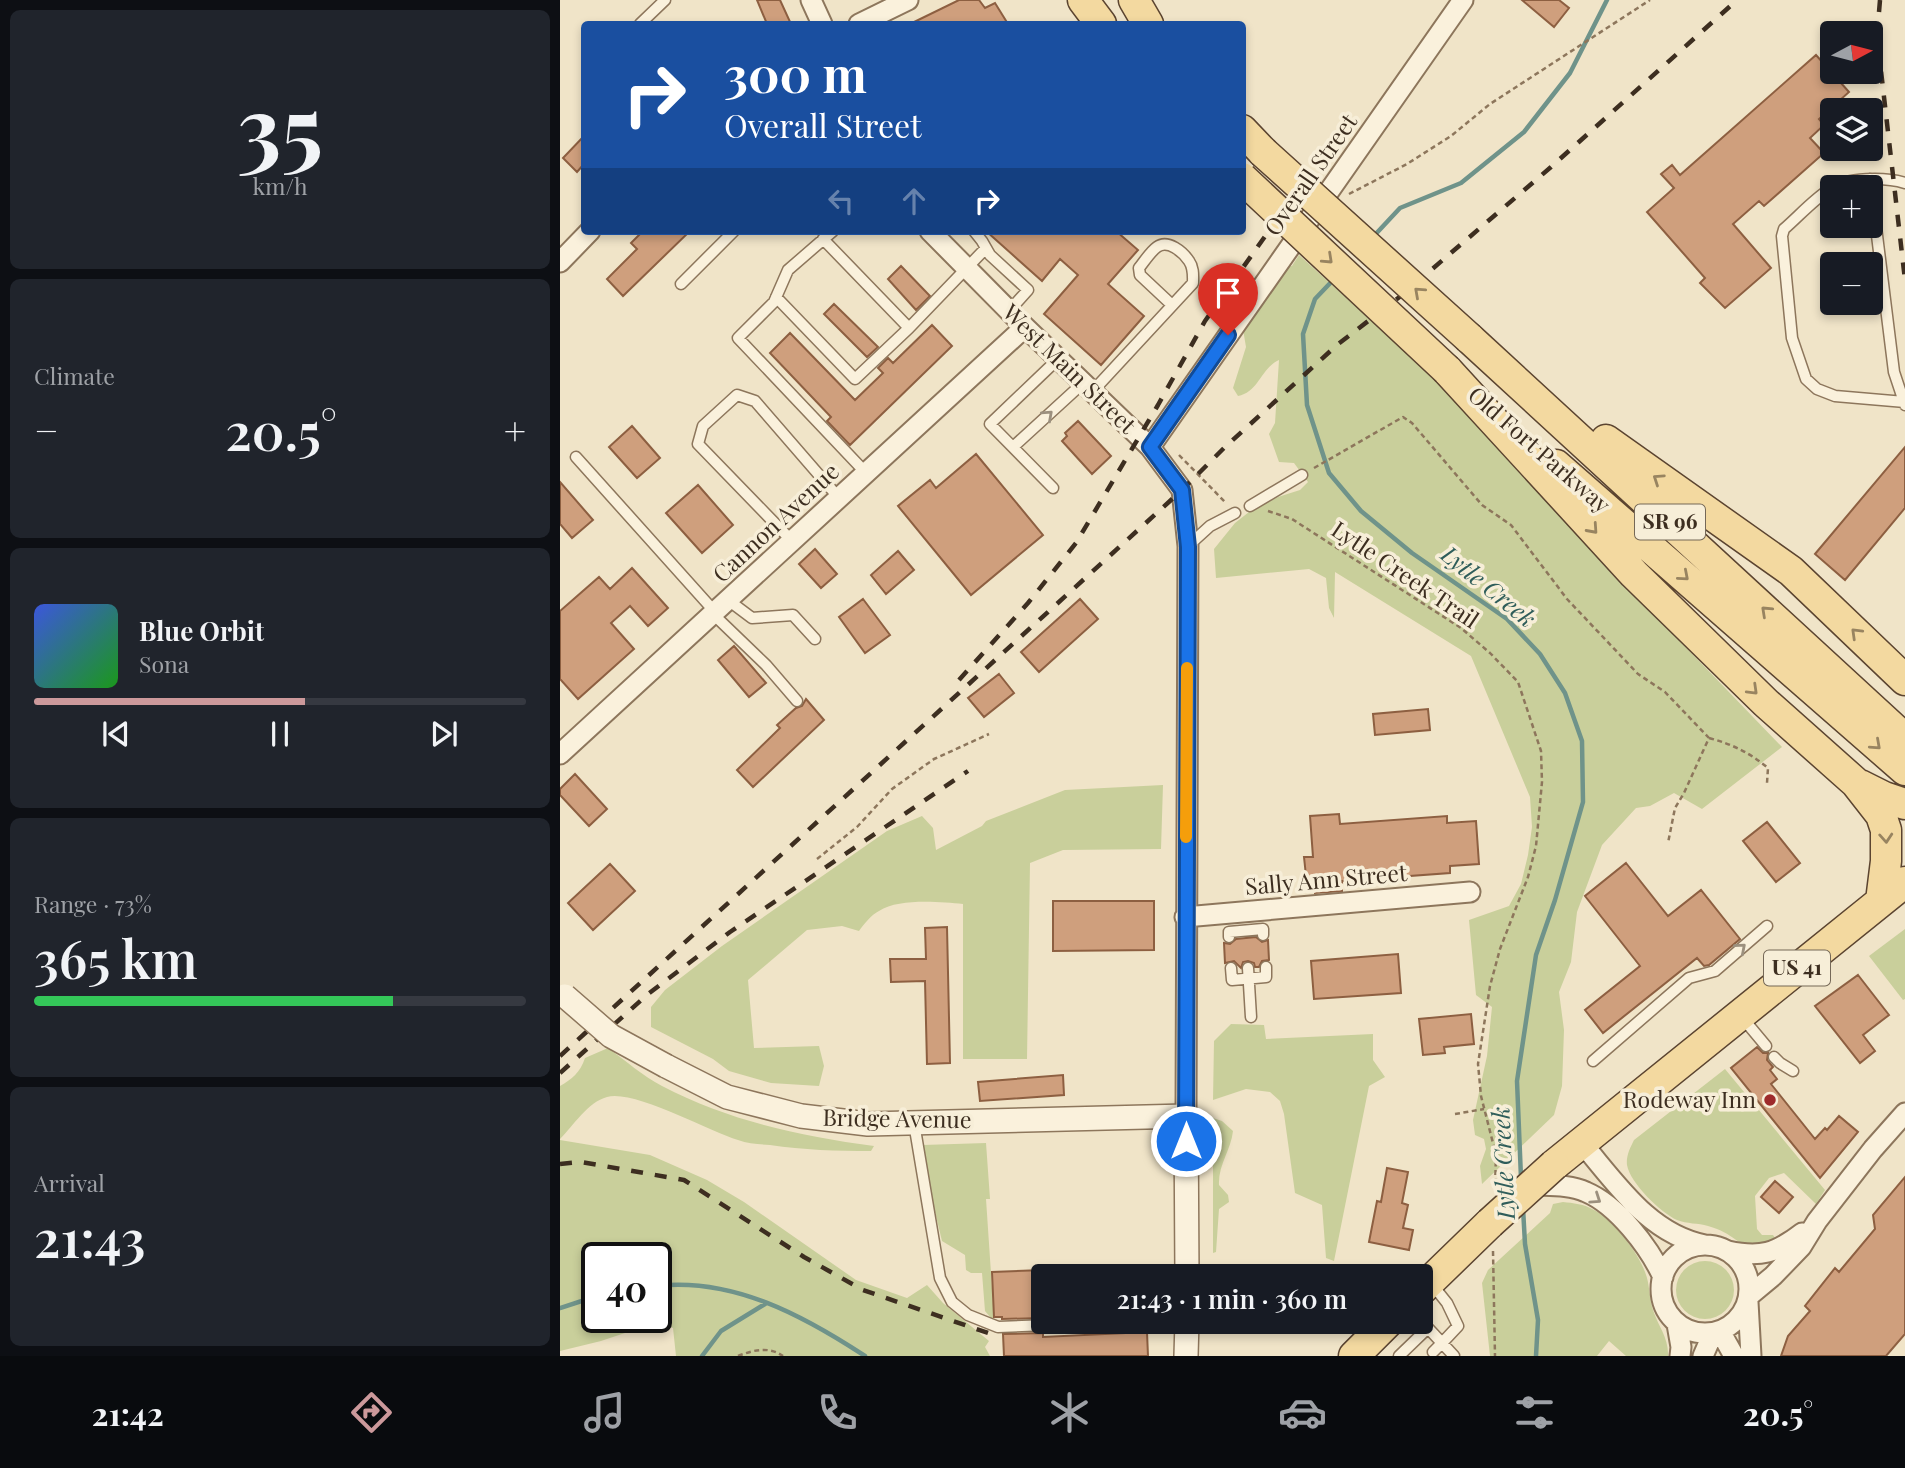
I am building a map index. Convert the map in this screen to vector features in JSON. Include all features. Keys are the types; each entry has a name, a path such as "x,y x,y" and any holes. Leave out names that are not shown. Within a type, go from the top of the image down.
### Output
{"main road":[{"path":"1083,0 1099,21"},
{"path":"1133,0 1146,21"},
{"name":"Old Fort Parkway","path":"1246,134 1469,338 1859,713 1905,770"},
{"name":"Old Fort Parkway","path":"1246,182 1447,370 1859,713"},
{"path":"1469,338 1648,472 1791,571 1905,680"},
{"path":"1447,370 1634,574 1766,703 1856,783 1881,816 1886,830 1886,861 1893,901"},
{"name":"SR 96","path":"1859,713 1905,738"},
{"path":"1856,783 1905,804"},
{"name":"US 41","path":"1433,1280 1491,1234 1531,1185 1581,1142 1741,1016 1801,964 1893,901 1905,882"},
{"path":"1354,1356 1376,1334"}],"street":[{"path":"811,0 821,21"},
{"path":"865,21 908,0"},
{"name":"Overall Street","path":"1150,447 1463,0"},
{"path":"560,262 586,235"},
{"name":"West Main Street","path":"934,235 1150,447 1182,490 1188,547 1185,917 1187,1264"},
{"name":"Cannon Avenue","path":"560,754 1025,327"},
{"name":"Sally Ann Street","path":"1185,917 1245,926 1470,892"},
{"name":"Bridge Avenue","path":"563,993 611,1036 666,1066 727,1097 801,1116 868,1124 1186,1116"},
{"path":"1706,1245 1684,1250 1667,1266 1661,1289 1668,1314 1677,1324 1700,1334 1717,1332 1732,1325 1742,1315 1748,1299 1801,1247 1817,1221 1905,1113"},
{"path":"1581,1142 1641,1211 1662,1229 1687,1241 1750,1255 1776,1251 1817,1221"},
{"path":"1531,1185 1575,1188 1602,1202 1653,1256 1663,1277"},
{"path":"1728,1251 1743,1266 1749,1286 1751,1356"},
{"path":"1677,1324 1680,1356"},
{"path":"1703,1356 1717,1332"},
{"path":"1717,1332 1734,1356"},
{"path":"1186,1356 1187,1334"}],"lane":[{"path":"643,21 665,0"},
{"path":"1883,179 1905,183"},
{"path":"1820,198 1784,229 1782,236 1792,338 1807,379 1817,389 1835,396 1905,404 1894,372 1877,238"},
{"path":"681,284 730,235"},
{"path":"828,235 788,270 774,302 738,338 866,473"},
{"path":"977,235 990,255 1028,290 1009,311"},
{"path":"823,239 909,328"},
{"path":"1013,447 1088,387 1172,305 1192,283 1193,271 1189,261 1172,245 1164,244 1157,247 1139,268 1140,275 1172,305"},
{"path":"776,297 855,379 909,328 986,248"},
{"path":"1053,488 990,424 1058,359"},
{"path":"792,541 698,444 703,426 737,395 755,401 839,498"},
{"path":"576,457 718,609 797,701"},
{"path":"1250,506 1301,475"},
{"path":"1188,547 1210,526 1235,513"},
{"path":"718,609 752,618 793,615 816,639"},
{"path":"1229,937 1229,932 1245,926 1263,929 1264,935"},
{"path":"1593,1061 1689,978 1715,971 1766,926"},
{"path":"1231,968 1232,980 1248,973 1266,977 1266,967"},
{"path":"1248,973 1251,1017"},
{"path":"1741,1016 1766,1046"},
{"path":"1774,1057 1793,1071"},
{"path":"914,1123 940,1278 952,1302 968,1315 998,1327 1031,1326"},
{"path":"1433,1292 1447,1303 1458,1326 1433,1352"},
{"path":"1399,1356 1428,1328 1454,1356"}],"path":[{"path":"1349,194 1451,136 1490,104 1650,0"},
{"path":"1301,475 1403,417 1412,423 1482,505 1511,524 1567,599 1639,674 1665,692 1709,738 1729,743 1768,768 1767,783"},
{"path":"1177,453 1235,513"},
{"name":"Lytle Creek Trail","path":"1250,506 1292,519 1461,628 1518,682 1541,751 1542,782 1536,846 1490,986 1478,1064 1484,1109 1496,1155 1495,1194"},
{"path":"817,859 857,827 892,789 934,759 989,734"},
{"path":"1668,843 1675,808 1709,738"},
{"path":"1455,1114 1484,1109"},
{"path":"1491,1234 1495,1356"},
{"path":"738,1356 752,1350 776,1351 783,1356"}],"green space":[{"path":"1299,255 1429,373 1620,579 1782,747 1702,809 1674,793 1650,806 1636,808 1602,845 1577,912 1571,962 1559,992 1564,1030 1562,1086 1554,1115 1482,1184 1480,1166 1486,1149 1484,1139 1475,1135 1473,1120 1487,1056 1492,1007 1476,995 1469,920 1509,906 1521,884 1532,827 1530,797 1471,656 1335,572 1334,618 1329,608 1326,578 1309,569 1216,578 1214,549 1235,523 1249,512 1278,497 1300,490 1308,482 1294,463 1279,462 1269,434 1275,423 1279,360 1245,394 1238,396 1233,388 1246,347 1239,306 1266,269 1292,266"},
{"path":"1163,785 1161,849 1063,850 1030,863 1027,1059 963,1059 963,904 954,903 897,904 873,915 859,931 842,926 807,930 748,980 754,1048 819,1046 824,1066 819,1086 771,1083 729,1071 713,1059 651,1027 651,1007 665,990 722,946 887,831 922,816 933,828 936,850 982,826 986,821 1065,790"},
{"path":"1905,929 1905,999 1903,1000 1869,956"},
{"path":"1231,1024 1264,1025 1266,1039 1373,1034 1373,1060 1385,1077 1369,1086 1334,1261 1326,1258 1322,1205 1295,1193 1280,1101 1270,1092 1246,1089 1213,1100 1214,1041"},
{"path":"608,1048 655,1082 713,1109 792,1132 874,1146 871,1151 833,1150 746,1142 652,1105 619,1096 607,1097 593,1104 560,1139 560,1086 575,1075 585,1058"},
{"path":"1725,1069 1825,1190 1816,1204 1784,1173 1769,1178 1755,1196 1757,1229 1762,1235 1773,1235 1777,1241 1745,1245 1719,1230 1677,1220 1647,1197 1629,1172 1628,1155 1634,1140"},
{"path":"1213,1118 1222,1121 1233,1131 1219,1178 1219,1185 1228,1195 1229,1202 1219,1209 1216,1252 1213,1253"},
{"path":"560,1140 650,1155 707,1180 744,1202 856,1280 907,1298 927,1285 943,1303 989,1341 985,1347 990,1356 676,1356 672,1328 672,1242 581,1242 581,1333 625,1333 560,1351"},
{"path":"986,1143 990,1199 986,1199 994,1318 985,1311 982,1273 966,1270 965,1255 942,1241 923,1145"},
{"path":"1563,1202 1594,1210 1617,1229 1631,1246 1647,1277 1652,1305 1665,1338 1668,1356 1626,1356 1609,1341 1597,1356 1490,1356 1482,1283 1488,1270 1550,1213 1553,1204"},
{"path":"1699,1261 1711,1261 1726,1269 1734,1284 1734,1296 1726,1311 1711,1319 1699,1319 1684,1311 1676,1296 1676,1284 1684,1269"}],"building":[{"path":"757,0 780,0 790,21 766,21"},
{"path":"959,0 979,0 985,8 995,3 1006,21 916,21"},
{"path":"1522,0 1559,0 1569,8 1554,27"},
{"path":"1816,55 1820,59 1820,84 1842,84 1849,92 1842,98 1820,98 1820,129 1810,138 1820,149 1820,157 1764,206 1759,201 1733,224 1771,268 1725,308 1700,283 1705,278 1647,212 1674,188 1661,174 1672,165 1680,175"},
{"path":"581,139 581,167 577,172 563,158"},
{"path":"639,235 686,235 623,296 607,279 637,249 631,243"},
{"path":"990,235 1121,235 1138,250 1108,284 1144,316 1101,365 1044,314 1078,275 1060,259 1042,281"},
{"path":"901,266 930,296 916,310 888,279"},
{"path":"834,304 878,347 867,357 824,314"},
{"path":"932,325 952,346 850,445 827,421 831,417 770,353 790,333 855,400 883,373 878,368 888,358 893,363"},
{"path":"1078,421 1111,456 1092,474 1062,441 1067,436 1065,433"},
{"path":"632,426 660,458 637,478 609,447"},
{"path":"1905,447 1905,508 1845,580 1815,554"},
{"path":"976,454 1043,535 971,595 898,506 930,480 936,488"},
{"path":"560,482 593,520 572,538 560,524"},
{"path":"698,485 733,525 702,553 666,513"},
{"path":"815,549 837,574 821,588 799,564"},
{"path":"898,551 914,570 886,594 871,575"},
{"path":"632,568 668,608 648,626 630,606 611,623 634,649 578,699 560,679 560,611 599,577 610,589"},
{"path":"863,599 890,635 865,653 839,617"},
{"path":"1080,599 1098,619 1039,672 1021,652"},
{"path":"734,646 766,683 749,697 718,660"},
{"path":"999,674 1014,693 984,717 968,698"},
{"path":"806,699 824,720 753,787 737,770 780,728 777,725 802,706"},
{"path":"1428,709 1430,730 1375,735 1373,714"},
{"path":"575,774 607,809 589,826 560,795 560,789"},
{"path":"1339,814 1340,824 1447,816 1447,823 1476,821 1479,864 1450,866 1450,873 1342,881 1342,891 1315,893 1315,885 1307,885 1304,857 1313,857 1310,816"},
{"path":"1767,822 1800,863 1776,882 1743,841"},
{"path":"1626,863 1668,916 1701,890 1740,939 1709,965 1704,966 1697,958 1603,1033 1585,1010 1640,966 1585,896"},
{"path":"610,864 635,891 593,930 568,903"},
{"path":"1053,901 1154,901 1154,950 1053,951"},
{"path":"947,927 950,1063 927,1064 925,981 891,982 890,959 926,959 925,928"},
{"path":"1256,937 1262,942 1268,940 1269,960 1262,961 1259,967 1248,961 1243,962 1241,968 1234,961 1225,963 1224,943"},
{"path":"1398,954 1401,993 1314,999 1311,961"},
{"path":"1858,975 1889,1015 1863,1035 1875,1051 1860,1063 1815,1006"},
{"path":"1471,1014 1474,1044 1444,1047 1445,1053 1423,1055 1419,1019"},
{"name":"Rodeway Inn","path":"1757,1047 1763,1053 1768,1053 1767,1060 1773,1067 1770,1070 1777,1079 1771,1084 1815,1139 1839,1116 1858,1132 1820,1178 1731,1068"},
{"path":"1063,1075 1064,1095 980,1101 978,1082"},
{"path":"1387,1168 1408,1172 1402,1203 1408,1205 1403,1228 1413,1230 1409,1250 1369,1242 1377,1201 1381,1202"},
{"path":"1905,1177 1905,1334 1886,1356 1781,1356 1788,1336 1810,1311 1805,1306 1835,1268 1839,1272 1875,1229 1873,1215"},
{"path":"1775,1181 1793,1197 1779,1213 1761,1197"},
{"path":"1031,1270 1031,1318 994,1317 992,1272"},
{"path":"1003,1334 1043,1334 1043,1337 1147,1334 1148,1356 1004,1356"}],"waterway":[{"name":"Lytle Creek","path":"1372,238 1400,208 1461,183 1524,132 1570,73 1607,0"},
{"name":"Lytle Creek","path":"1335,278 1315,299 1303,334 1307,405 1329,473 1361,511 1412,553 1507,619 1540,654 1565,693 1582,741 1583,802 1536,955 1517,1081 1521,1178"},
{"name":"Lytle Creek","path":"1523,1208 1525,1244 1538,1320 1536,1356"},
{"name":"Lytle Creek","path":"672,1285 713,1288 766,1303 817,1327 865,1356"},
{"name":"Lytle Creek","path":"560,1308 581,1301"},
{"path":"702,1356 721,1331 765,1304"}],"railway":[{"path":"560,1056 1182,490 1337,345 1402,295 1551,167 1737,0"},
{"path":"1880,0 1877,36 1905,280"},
{"path":"959,680 1028,603 1076,543 1205,321 1288,204"},
{"path":"560,1073 648,994 730,932 968,771"},
{"path":"560,1164 581,1162 684,1180 804,1257 863,1290 991,1334"}],"slow traffic":[{"path":"1186,837 1187,668"}],"place":[{"name":"Rodeway Inn","path":"1770,1100"}],"route":[{"path":"1186,1141 1188,547 1182,490 1150,447 1228,335"}]}
